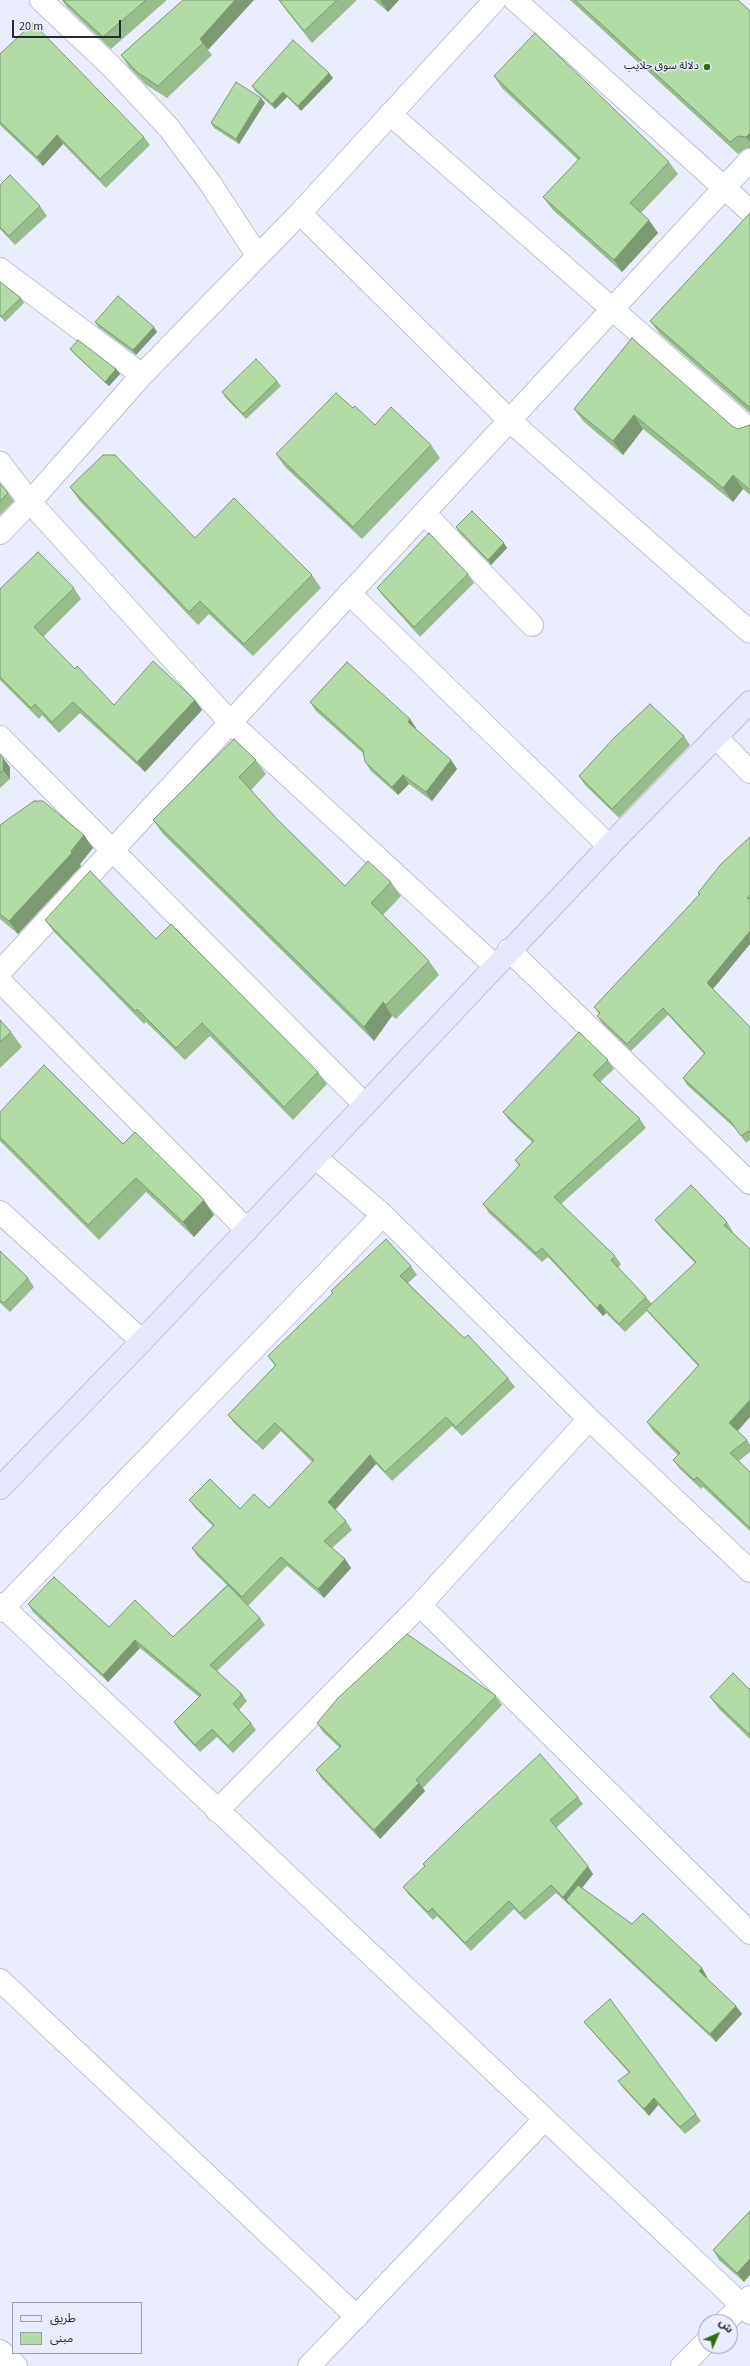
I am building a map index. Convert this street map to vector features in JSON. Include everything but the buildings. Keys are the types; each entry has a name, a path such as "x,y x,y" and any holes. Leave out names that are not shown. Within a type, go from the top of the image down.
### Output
{"street":[{"path":"41,0 111,66 169,128 210,183 257,255"},
{"path":"0,534 142,375 257,255 300,213 495,0"},
{"path":"515,0 750,211"},
{"path":"111,66 128,51"},
{"path":"390,114 750,430"},
{"path":"0,972 750,160"},
{"path":"300,213 509,420 750,632"},
{"path":"0,269 142,375"},
{"path":"0,463 30,502 230,722 495,966"},
{"path":"424,513 532,625"},
{"path":"349,594 609,846"},
{"path":"2,1480 142,1341 316,1158 509,950 750,702"},
{"path":"716,737 750,772"},
{"path":"0,738 365,1105"},
{"path":"509,950 750,1183"},
{"path":"0,981 247,1230"},
{"path":"316,1158 383,1215 589,1419 750,1571"},
{"path":"0,1212 142,1341"},
{"path":"383,1215 1,1608 544,2120 747,2305 735,2314"},
{"path":"217,1811 420,1605 589,1419"},
{"path":"420,1605 750,1934"},
{"path":"0,1980 357,2317"},
{"path":"309,2366 544,2120"},
{"path":"682,2366 698,2350"},
{"path":"0,2351 16,2366"}],"place":[{"name":"دلالة سوق حلايب","path":"707,67"}]}
